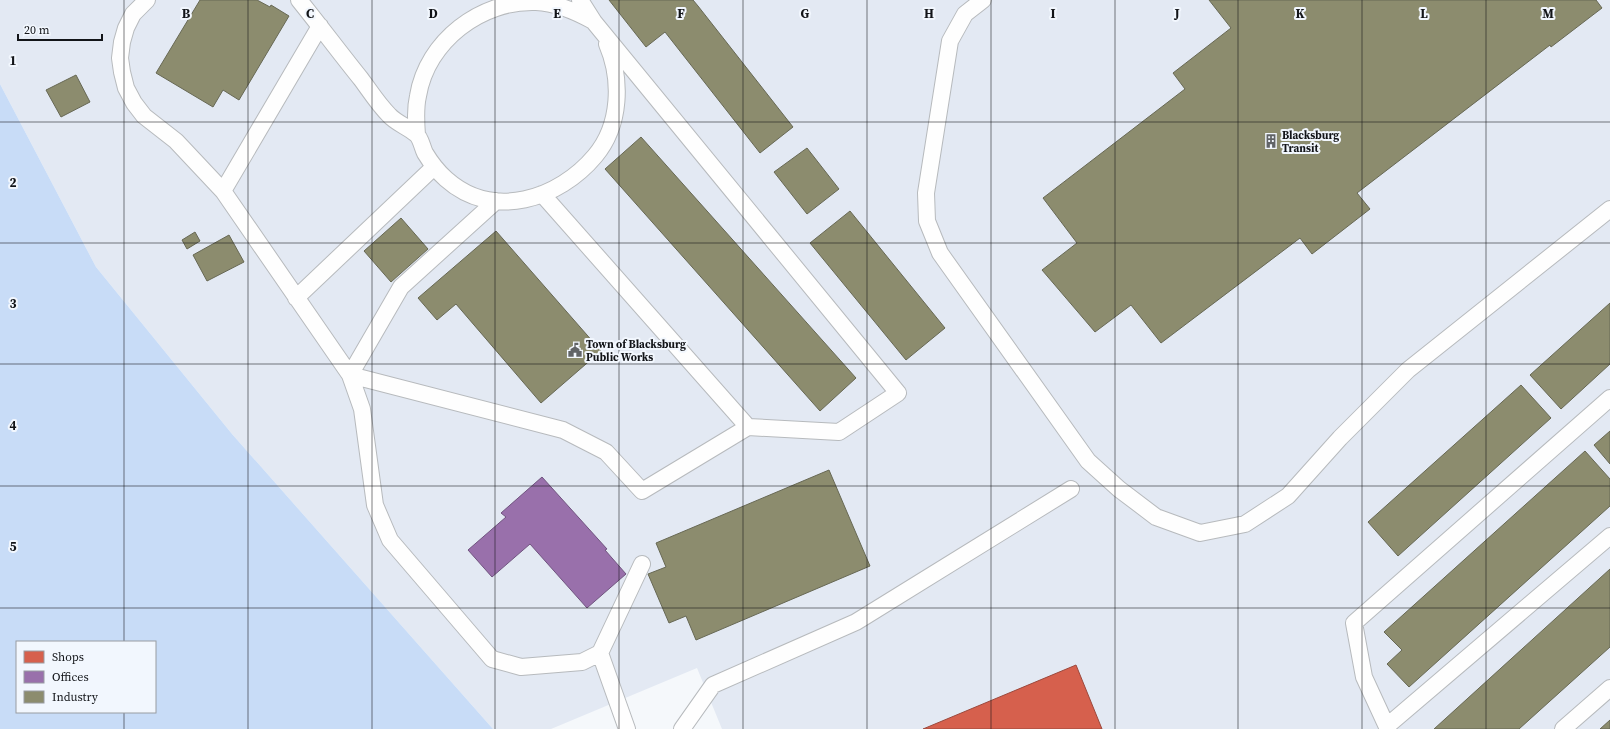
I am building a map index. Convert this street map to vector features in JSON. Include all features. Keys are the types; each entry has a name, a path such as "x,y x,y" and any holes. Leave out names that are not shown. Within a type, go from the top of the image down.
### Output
{"lane":[{"path":"147,0 133,14 126,28 122,42 120,58 126,88 134,103 144,116 176,141 223,191 350,375 362,409 376,505 390,540 492,659 521,667 582,662 600,653 642,564"},
{"path":"299,0 389,115 417,135"},
{"path":"350,375 563,430 606,452 642,491 748,427 839,432 898,393 594,22 576,12 556,5 536,2 494,8 476,16 459,27 444,41 432,57 424,75 418,95 416,115 417,135 424,152 434,167 447,180 462,190 479,197 496,201 512,202 528,199 564,184 573,178 598,153 608,135 614,117 617,97 617,77 613,57 605,38 594,22 580,0"},
{"path":"983,0 965,14 950,41 926,193 927,221 940,253 1088,461 1119,489 1156,517 1200,533 1245,524 1288,496 1340,438 1408,370 1610,209"},
{"path":"223,191 320,26"},
{"path":"296,298 434,167"},
{"path":"542,194 748,427"},
{"path":"350,375 401,287 496,201"},
{"path":"1610,398 1354,623 1364,677 1388,728 1610,536"},
{"path":"682,729 713,685 856,622 1071,489"},
{"path":"600,653 627,729"},
{"path":"1563,729 1610,688"}],"shaded area":[{"path":"0,0 1610,0 1610,729 722,729 697,668 551,729 493,729 232,434 96,267 0,84"},
{"path":"0,84 96,267 232,434 493,729 0,729"}],"building: Shops":[{"path":"1076,665 1102,729 923,729"}],"building: Offices":[{"path":"542,477 607,549 605,550 626,574 587,608 530,544 492,577 468,550 506,517 501,513"}],"building: Industry":[{"path":"200,0 257,0 270,7 271,5 289,16 239,100 223,90 213,107 156,73"},
{"path":"609,0 693,0 793,127 760,153 665,32 646,47"},
{"name":"Blacksburg Transit","path":"1209,0 1596,0 1602,8 1551,47 1550,45 1357,193 1370,209 1312,254 1300,238 1161,343 1131,305 1095,332 1042,270 1077,243 1043,198 1185,89 1173,73 1231,28"},
{"path":"76,75 90,102 61,117 46,90"},
{"path":"641,137 856,378 820,411 605,169"},
{"path":"807,148 839,189 807,214 774,172"},
{"path":"850,211 945,328 906,360 810,243"},
{"path":"401,218 428,249 391,282 364,251"},
{"path":"496,231 601,351 541,403 456,304 437,320 418,298"},
{"path":"195,232 200,241 187,249 182,240"},
{"path":"229,235 244,262 207,281 193,255"},
{"path":"1610,303 1610,364 1561,409 1530,375"},
{"path":"1521,385 1551,418 1398,556 1368,522"},
{"path":"1610,431 1610,464 1594,445"},
{"path":"1585,451 1610,479 1610,506 1409,687 1387,664 1402,650 1384,632"},
{"path":"829,470 870,566 696,640 686,616 669,623 648,574 666,567 656,543"},
{"path":"1610,569 1610,647 1519,729 1434,729"},
{"path":"1610,720 1610,729 1600,729"}],"place":[{"name":"Blacksburg Transit","path":"1271,141"},
{"name":"Town of Blacksburg Public Works","path":"575,350"}]}
